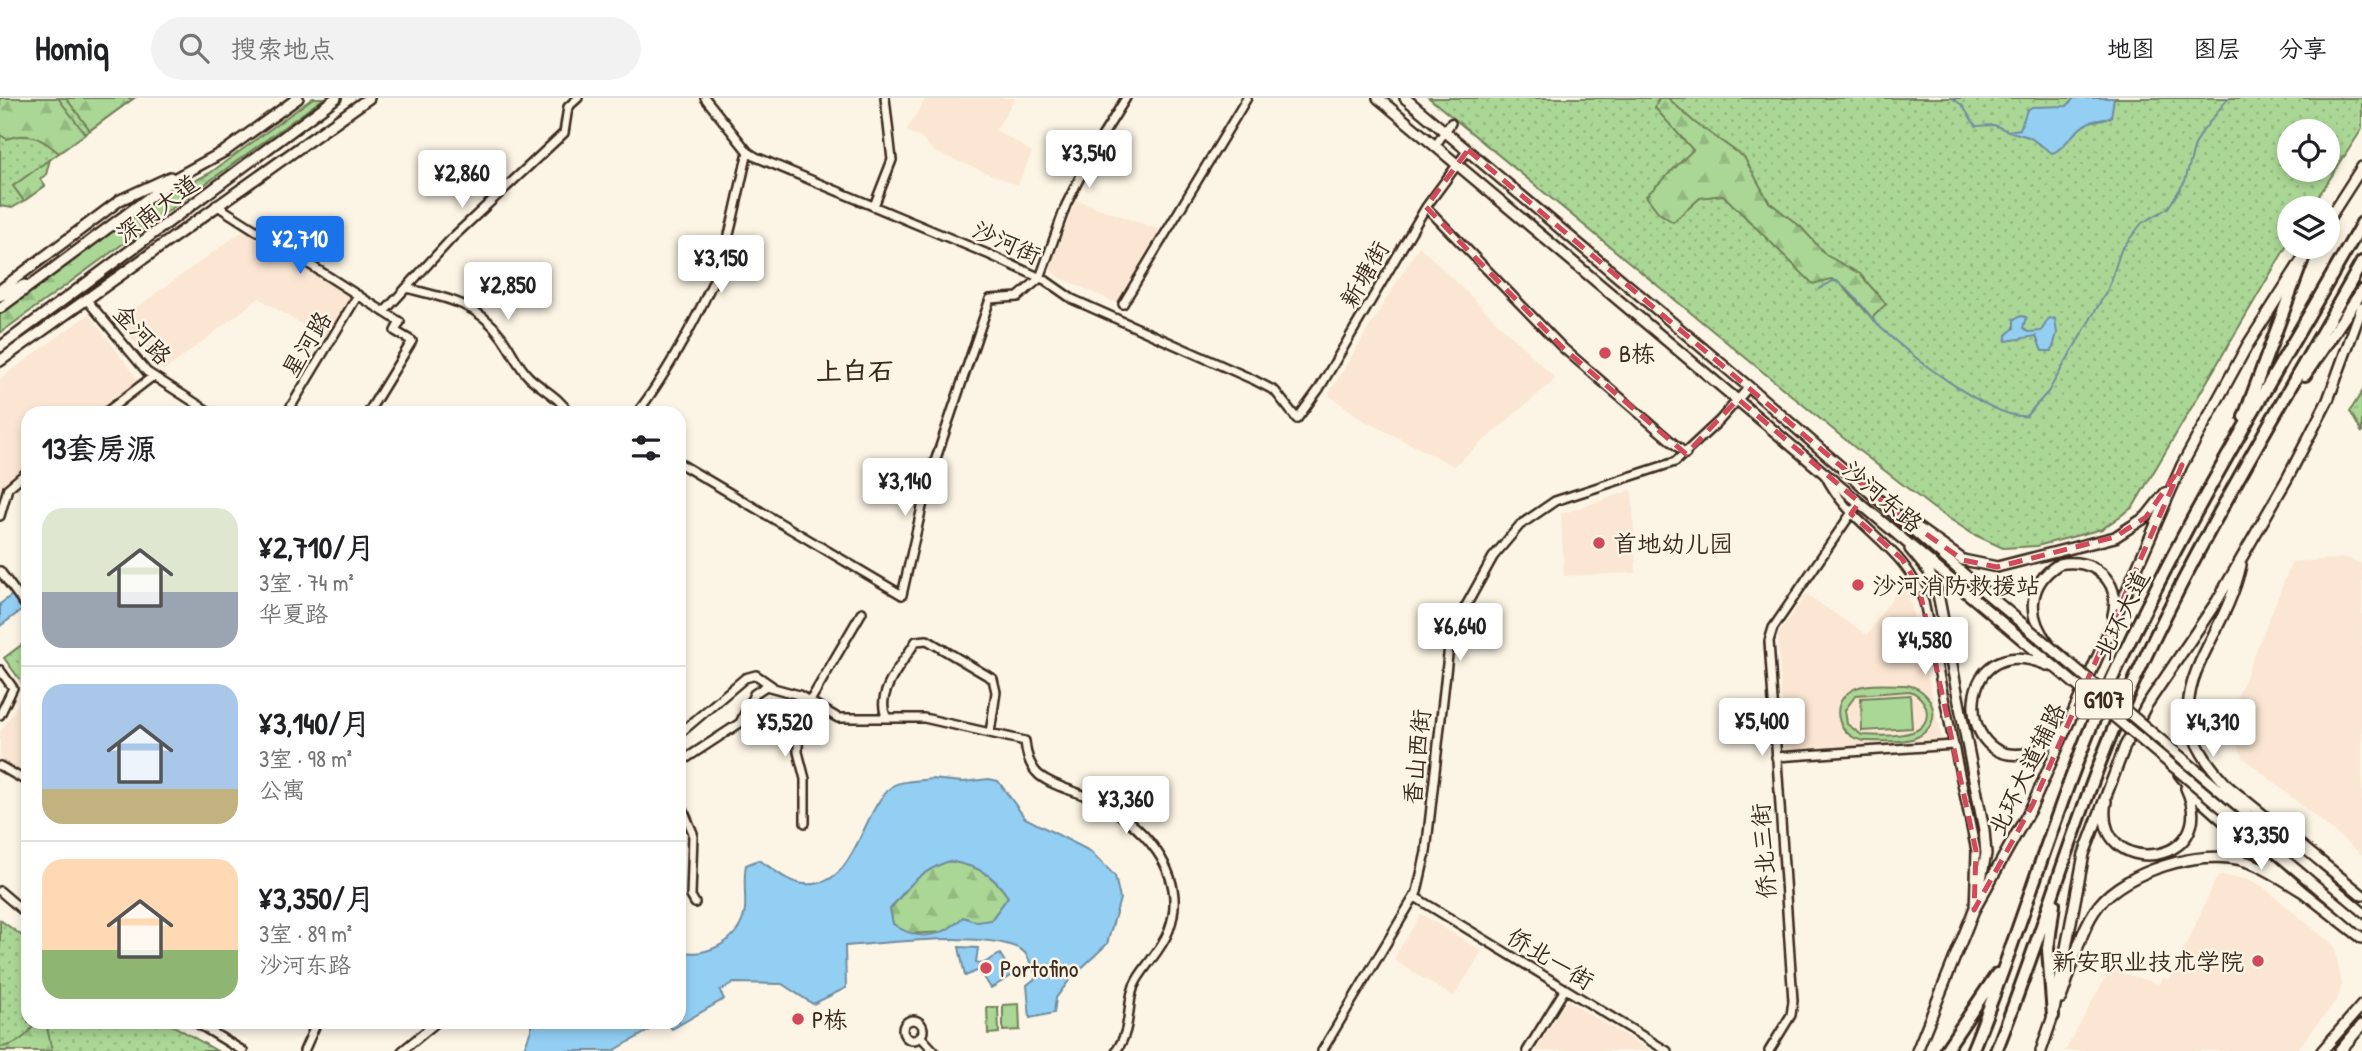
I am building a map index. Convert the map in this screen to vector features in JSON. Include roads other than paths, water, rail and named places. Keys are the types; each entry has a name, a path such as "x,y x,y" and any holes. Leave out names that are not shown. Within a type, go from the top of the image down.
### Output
{"highway":[{"name":"北环大道","path":"1972,1051 2092,727 2149,603 2362,223"},
{"path":"2224,465 2304,259"},
{"name":"北环大道","path":"1996,1051 2066,853 2136,677 2194,559 2362,262"},
{"path":"2264,435 2362,291"},
{"path":"2053,1016 2048,942 2066,853"},
{"path":"1945,1051 1994,978 2013,944"}],"main road":[{"name":"深南大道","path":"0,308 188,170 234,145 298,98"},
{"name":"深南大道","path":"0,347 336,98"},
{"path":"0,360 369,98"},
{"name":"沙河东路","path":"1378,98 1965,590 2179,774 2362,925"},
{"name":"沙河东路","path":"1405,98 1448,127 1468,150 2362,912"},
{"path":"2340,201 2362,167"},
{"path":"0,290 126,196 188,170"},
{"path":"125,256 216,205"},
{"name":"北环大道辅路","path":"1917,1051 1974,910 2032,806 2072,721 2182,465 2247,346 2302,259"},
{"path":"0,296 41,278"},
{"path":"26,329 85,300"},
{"path":"2053,1016 2084,854 2109,785 2146,706 2217,601 2328,400 2362,307"},
{"path":"1895,512 1963,560 1997,567 2101,542 2133,528 2158,503 2182,465"},
{"path":"1894,532 1922,562 1938,594 1986,842 1985,867 1974,910"},
{"path":"2227,785 2202,755 2188,716 2190,688 2223,613 2244,554"},
{"path":"2056,652 2038,629 2032,611 2035,590 2049,570 2059,564 2079,562 2102,573 2115,596 2109,634"},
{"path":"2056,668 2022,657 2000,662 1989,668 1976,687 1972,708 1978,728 1995,746 2017,754 2036,751 2052,742 2072,721"},
{"path":"2182,758 2227,785 2362,895"},
{"path":"2109,785 2105,822 2110,834 2125,849 2139,856 2157,856 2176,847 2185,837 2193,812 2190,796 2179,774"},
{"path":"2179,774 2199,799 2238,831 2303,892 2362,938"},
{"path":"2041,1051 2085,930 2099,904 2115,888 2135,877 2217,856 2251,863 2303,892"},
{"path":"2345,926 2362,925"},
{"path":"2345,926 2362,946"},
{"path":"2322,1051 2361,1005"},
{"path":"2340,1051 2362,1025"}],"street":[{"path":"384,312 453,237 564,133 568,107 578,98"},
{"name":"沙河街","path":"705,98 748,152 1040,278 1072,299 1254,380 1275,391 1297,419"},
{"path":"874,206 892,160 885,98"},
{"path":"686,467 902,595 927,485 990,299 1018,297 1040,278 1066,205 1093,151 1126,98"},
{"path":"1123,304 1247,98"},
{"path":"1436,146 1448,127"},
{"name":"新塘街","path":"1297,419 1319,389 1426,207 1468,150"},
{"path":"642,406 660,379 717,271 748,152"},
{"path":"216,205 400,322 395,331 412,341 372,406"},
{"path":"1426,207 1563,348 1686,454"},
{"path":"406,288 455,300 473,309 502,336 522,370 556,396 564,406"},
{"name":"星河路","path":"291,406 358,295"},
{"name":"金河路","path":"85,300 152,377 200,406"},
{"path":"114,406 152,377"},
{"name":"香山西街","path":"1322,1051 1415,897 1426,852 1449,646 1462,614 1493,557 1520,525 1549,505 1569,496 1664,467 1686,454 1749,387"},
{"path":"1823,471 1836,497 1851,514 1902,559 1919,587 1976,851 1974,910"},
{"path":"0,516 8,488 21,477"},
{"name":"侨北三街","path":"1769,1051 1791,1014 1793,1001 1770,636 1859,502"},
{"path":"0,571 21,600"},
{"path":"810,701 862,612"},
{"path":"886,716 881,706 883,695 916,641 927,640 993,679 996,692 990,733"},
{"path":"0,670 16,686 0,715"},
{"path":"686,728 745,678 756,675 772,686 799,695 838,718 924,718 1025,741 1026,752 1039,775 1116,811 1135,825 1151,842 1168,874 1174,902 1169,930 1135,982 1127,1030 1116,1051"},
{"path":"686,758 740,723 754,694 772,686"},
{"path":"799,695 798,752 804,779 805,823"},
{"path":"1776,757 1954,744"},
{"path":"0,765 21,778"},
{"path":"686,816 693,833 691,897 695,904"},
{"path":"0,891 21,909"},
{"name":"侨北一街","path":"1415,897 1667,1051"},
{"path":"1527,1051 1565,989"},
{"path":"207,1029 243,1051"},
{"path":"304,1051 314,1029"},
{"path":"402,1051 428,1029"},
{"path":"920,1037 934,1051"}],"water":[{"path":"2074,98 2114,98 2111,117 2083,126 2052,153 2029,137 2008,131 2020,129 2027,110 2032,107 2067,106"},
{"path":"2026,317 2023,328 2028,332 2041,331 2049,318 2055,319 2057,333 2052,351 2042,351 2036,336 2006,341 2006,335 2014,328 2014,319"},
{"path":"12,595 21,611 0,626 0,604"},
{"path":"907,781 998,781 1025,818 1090,851 1115,876 1120,899 1107,944 1071,978 1056,998 1054,1013 1030,1018 1027,985 1037,977 1025,953 1012,945 991,941 939,939 845,946 846,988 813,1004 782,984 734,983 720,991 724,999 686,1021 686,952 700,952 721,945 737,930 745,909 746,865 758,860 792,881 805,884 823,882 836,874 847,861 883,796 894,785","holes":["949,861 976,868 990,876 1008,897 991,920 977,922 963,917 947,929 930,935 912,933 893,924 890,909 915,880"]},
{"name":"Portofino","path":"959,947 978,948 976,962 982,964 1000,954 1013,975 991,988 979,970 965,976"},
{"path":"652,1029 613,1051 523,1051 531,1030"}],"waterway":[{"path":"1952,98 1962,105 1976,126 1994,125 2008,131"},
{"path":"1819,289 1833,281 1839,282 1879,326 1928,367 1992,407 2026,416 2048,392 2108,289 2121,250 2142,223 2168,208 2185,181 2195,145 2202,132 2228,98"}],"place":[{"name":"B栋","path":"1605,353"},
{"name":"首地幼儿园","path":"1599,543"},
{"name":"沙河消防救援站","path":"1858,585"},
{"name":"新安职业技术学院","path":"2258,961"},
{"name":"Portofino","path":"986,968"},
{"name":"P栋","path":"798,1019"}],"district":[{"name":"上白石","path":"855,370"}]}
